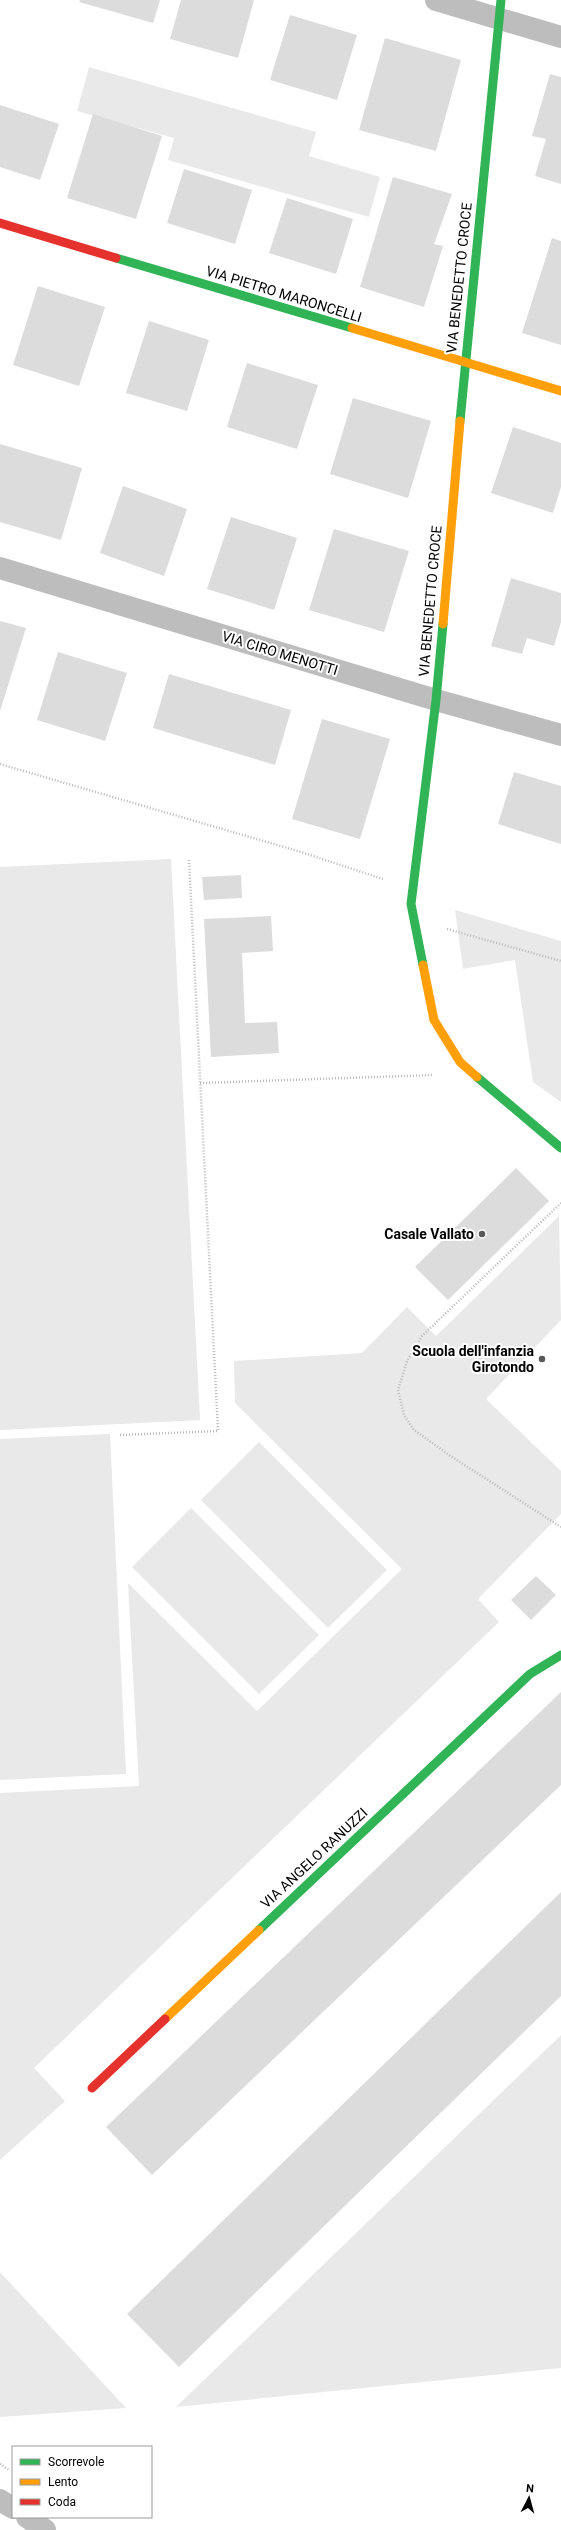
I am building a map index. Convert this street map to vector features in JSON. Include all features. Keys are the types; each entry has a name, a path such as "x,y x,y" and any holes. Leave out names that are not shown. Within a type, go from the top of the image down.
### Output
{"street":[{"path":"436,0 500,10 561,37"},
{"name":"VIA BENEDETTO CROCE","path":"500,10 465,362 436,700 411,904 434,1020 460,1062 561,1148"},
{"name":"VIA PIETRO MARONCELLI","path":"0,223 561,391"},
{"name":"VIA CIRO MENOTTI","path":"0,568 436,700 561,735"},
{"name":"VIA ANGELO RANUZZI","path":"92,2088 530,1674 561,1655"},
{"path":"0,2500 12,2507"},
{"path":"28,2518 45,2530"}],"path":[{"path":"0,764 301,852 413,889"},
{"path":"120,1435 218,1431 189,860"},
{"path":"414,919 561,961"},
{"path":"200,1083 473,1074"},
{"path":"561,1203 422,1336 407,1360 398,1390 404,1414 414,1430 449,1455 561,1527"},
{"path":"0,2464 12,2471"}],"shaded area":[{"path":"89,67 316,132 309,156 380,177 369,217 168,160 174,138 77,111"},
{"path":"171,859 200,1420 0,1430 0,867"},
{"path":"455,910 561,941 561,1102 533,1082 515,960 463,969"},
{"path":"559,1216 561,1320 486,1399 561,1471 561,1514 478,1599 499,1622 34,2068 65,2101 0,2160 0,1793 139,1786 128,1583 257,1711 402,1569 235,1403 234,1361 362,1353 407,1307 436,1336"},
{"path":"110,1434 126,1774 0,1780 0,1439"},
{"path":"259,1442 387,1570 328,1628 201,1500"},
{"path":"191,1508 319,1635 259,1694 132,1567"},
{"path":"561,2035 561,2368 176,2407"},
{"path":"0,2272 126,2408 0,2417"}],"building":[{"path":"80,0 160,0 153,23 79,2"},
{"path":"181,0 254,0 238,58 170,39"},
{"path":"290,15 357,35 337,100 270,80"},
{"path":"385,38 461,60 436,151 359,130"},
{"path":"550,74 561,77 561,184 535,176 546,139 532,136"},
{"path":"0,105 59,124 40,180 0,167"},
{"path":"93,114 162,136 136,219 67,198"},
{"path":"184,169 252,190 235,244 167,223"},
{"path":"393,177 452,194 434,244 443,246 424,307 360,287"},
{"path":"287,198 353,219 336,274 269,253"},
{"path":"552,238 561,241 561,345 522,333"},
{"path":"38,286 105,307 79,386 13,365"},
{"path":"149,321 209,340 187,411 126,393"},
{"path":"247,363 318,385 297,449 227,427"},
{"path":"353,398 431,421 408,498 330,474"},
{"path":"513,427 561,443 561,487 553,513 491,493"},
{"path":"0,444 82,468 61,540 0,522"},
{"path":"123,486 187,509 164,576 100,553"},
{"path":"231,517 297,538 274,610 207,589"},
{"path":"334,529 409,551 384,632 309,610"},
{"path":"511,578 561,593 561,622 554,646 527,638 522,654 491,646"},
{"path":"0,621 26,628 0,711"},
{"path":"58,652 127,673 105,741 37,720"},
{"path":"169,674 291,710 275,765 153,728"},
{"path":"322,719 390,739 360,839 292,819"},
{"path":"514,772 561,786 561,844 498,824"},
{"path":"241,875 242,898 204,900 202,877"},
{"path":"271,916 273,951 242,953 245,1023 277,1022 279,1053 211,1057 204,919"},
{"name":"Casale Vallato","path":"516,1168 549,1201 448,1300 415,1267"},
{"path":"536,1576 556,1595 531,1620 511,1600"},
{"path":"561,1692 561,1785 152,2175 106,2127"},
{"path":"561,1892 561,1996 179,2367 127,2314"}],"traffic: fast":[{"path":"460,421 501,0"},
{"path":"116,258 352,328"},
{"path":"423,965 411,904 436,700 443,624"},
{"path":"477,1077 561,1148"},
{"path":"259,1930 530,1674 561,1655"}],"traffic: slow":[{"path":"352,328 561,391"},
{"path":"443,624 460,421"},
{"path":"423,965 434,1020 460,1062 477,1077"},
{"path":"165,2019 259,1930"}],"traffic: jam":[{"path":"0,223 116,258"},
{"path":"92,2088 165,2019"}],"place":[{"name":"Casale Vallato","path":"482,1234"},
{"name":"Scuola dell'infanzia Girotondo","path":"542,1359"}]}
